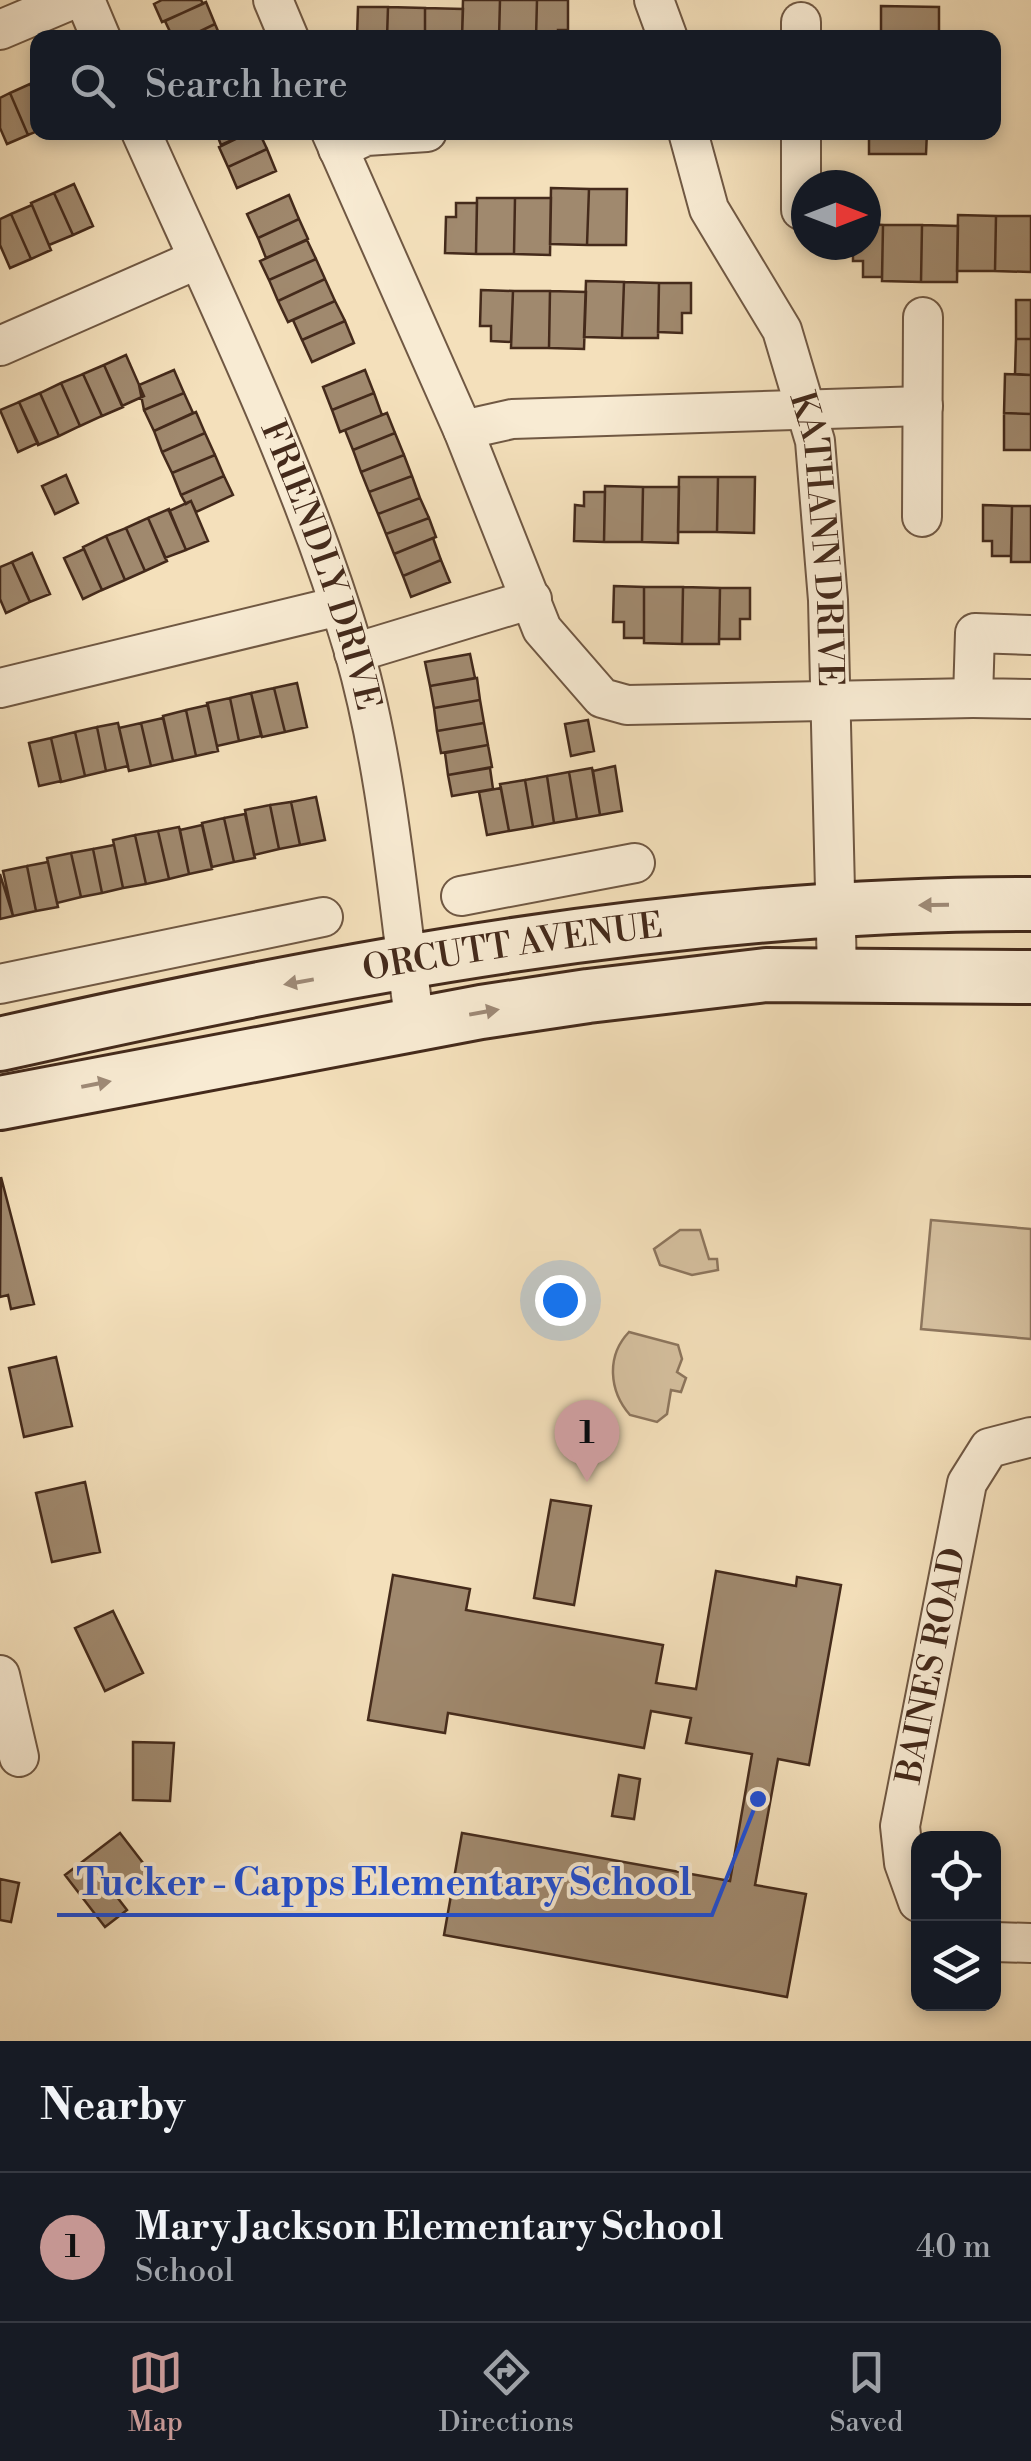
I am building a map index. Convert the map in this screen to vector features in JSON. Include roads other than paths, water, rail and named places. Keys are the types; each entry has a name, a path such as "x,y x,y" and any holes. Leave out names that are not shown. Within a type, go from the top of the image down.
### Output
{"main road":[{"name":"ORCUTT AVENUE","path":"0,1044 177,1004 406,962 834,908 1031,904"},
{"name":"ORCUTT AVENUE","path":"0,1103 588,996 766,975 1031,977"}],"street":[{"path":"0,30 70,0"},
{"path":"85,0 98,30"},
{"path":"272,0 285,30"},
{"path":"654,0 665,30"},
{"name":"FRIENDLY DRIVE","path":"146,140 306,512 340,606 370,713 414,1025"},
{"name":"KATHANN DRIVE","path":"690,140 709,209 782,330 808,407 824,536 836,973"},
{"path":"801,140 801,170"},
{"path":"335,141 463,430 551,642 602,698 614,703 1031,699"},
{"path":"0,346 198,259"},
{"path":"922,517 923,317"},
{"path":"463,430 512,418 922,406"},
{"path":"354,654 532,599"},
{"path":"0,688 340,606"},
{"path":"973,698 975,633 1031,635"},
{"path":"461,896 635,863"},
{"path":"597,871 607,935"},
{"path":"0,984 324,917"},
{"path":"168,949 177,1004"},
{"name":"BAINES ROAD","path":"911,1882 904,1862 900,1826 966,1484 990,1448 1031,1437"},
{"path":"0,1675 19,1757"}],"place":[{"name":"Mary Jackson Elementary School","path":"587,1482"},
{"name":"Tucker - Capps Elementary School","path":"758,1799"}]}
